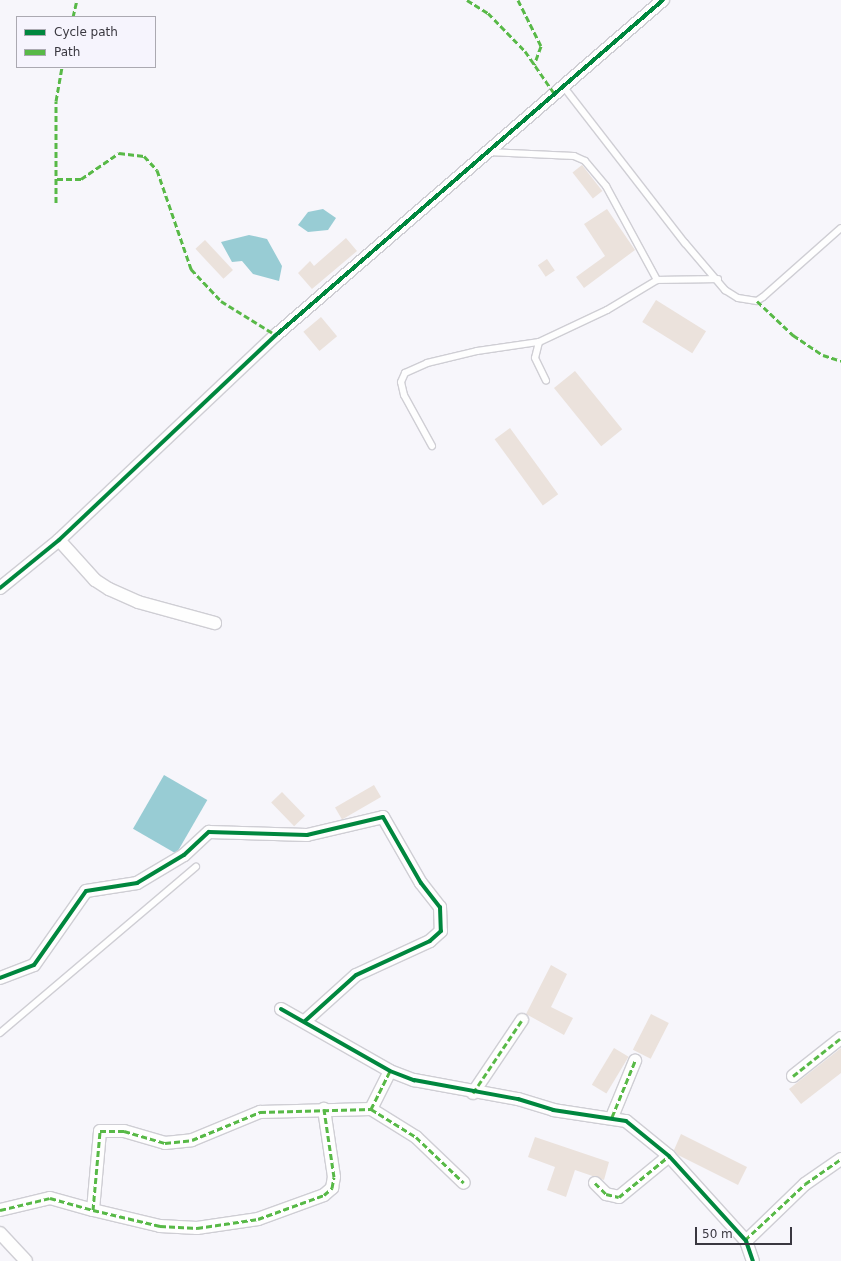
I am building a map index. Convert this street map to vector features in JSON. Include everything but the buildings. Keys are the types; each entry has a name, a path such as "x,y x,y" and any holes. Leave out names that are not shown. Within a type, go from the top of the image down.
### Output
{"street":[{"path":"0,588 59,540 276,335 663,0"},
{"path":"59,540 95,580 109,589 138,602 215,623"},
{"path":"0,978 34,964 86,891 137,883 184,855 209,832 307,835 383,817 421,882 440,907 441,931 430,941 356,974 305,1021"},
{"path":"281,1009 305,1021 390,1071 473,1093 518,1099 553,1110 612,1117 642,1132 669,1156 746,1242 753,1261"},
{"path":"473,1093 522,1020"},
{"path":"793,1076 841,1038"},
{"path":"612,1117 635,1061"},
{"path":"371,1109 390,1071"},
{"path":"0,1210 50,1198 160,1226 197,1228 258,1219 324,1195 332,1188 334,1177 324,1109"},
{"path":"93,1210 100,1131 124,1131 165,1143 185,1141 260,1112 324,1109 371,1109 416,1137 464,1182"},
{"path":"596,1184 606,1194 619,1197 669,1156"},
{"path":"746,1242 805,1184 841,1159"},
{"path":"0,1233 26,1261"}],"lane":[{"path":"563,86 685,242 730,293 757,301 841,228"},
{"path":"486,152 574,156 585,161 606,186 657,280"},
{"path":"432,446 404,395 401,382 405,373 427,363 478,351 539,342 607,310 657,280 718,279"},
{"path":"539,342 535,358 546,381"},
{"path":"0,1033 196,867"}],"water":[{"path":"323,209 336,218 328,230 308,232 298,225 308,212"},
{"path":"249,235 267,239 282,266 279,281 253,274 242,261 232,262 221,242"},
{"path":"164,775 207,800 176,854 133,829"}],"marked path":[{"path":"73,16 77,0"},
{"path":"467,0 488,13 525,51 554,93"},
{"path":"518,0 541,46 534,65"},
{"path":"56,203 56,101 62,68"},
{"path":"57,179 81,179 119,153 144,156 157,170 191,269 221,301 276,335"},
{"path":"757,301 793,335 823,355 841,361"},
{"path":"473,1093 522,1020"},
{"path":"793,1076 841,1038"},
{"path":"612,1117 635,1061"},
{"path":"0,1210 50,1198 93,1210 100,1131 124,1131 165,1143 192,1140 260,1112 371,1109 390,1071"},
{"path":"93,1210 160,1226 197,1228 258,1219 324,1195 332,1188 334,1177 324,1109"},
{"path":"371,1109 416,1137 464,1183"},
{"path":"595,1183 606,1194 619,1197 669,1156"},
{"path":"745,1240 805,1184 841,1159"}],"cycle path":[{"path":"0,588 59,540 276,335 663,0"},
{"path":"0,978 34,965 86,891 137,883 184,855 209,832 307,835 383,817 421,883 440,907 441,931 430,941 356,975 305,1021"},
{"path":"281,1009 390,1071 414,1080 518,1099 553,1110 626,1121 669,1156 746,1241 753,1261"}]}
